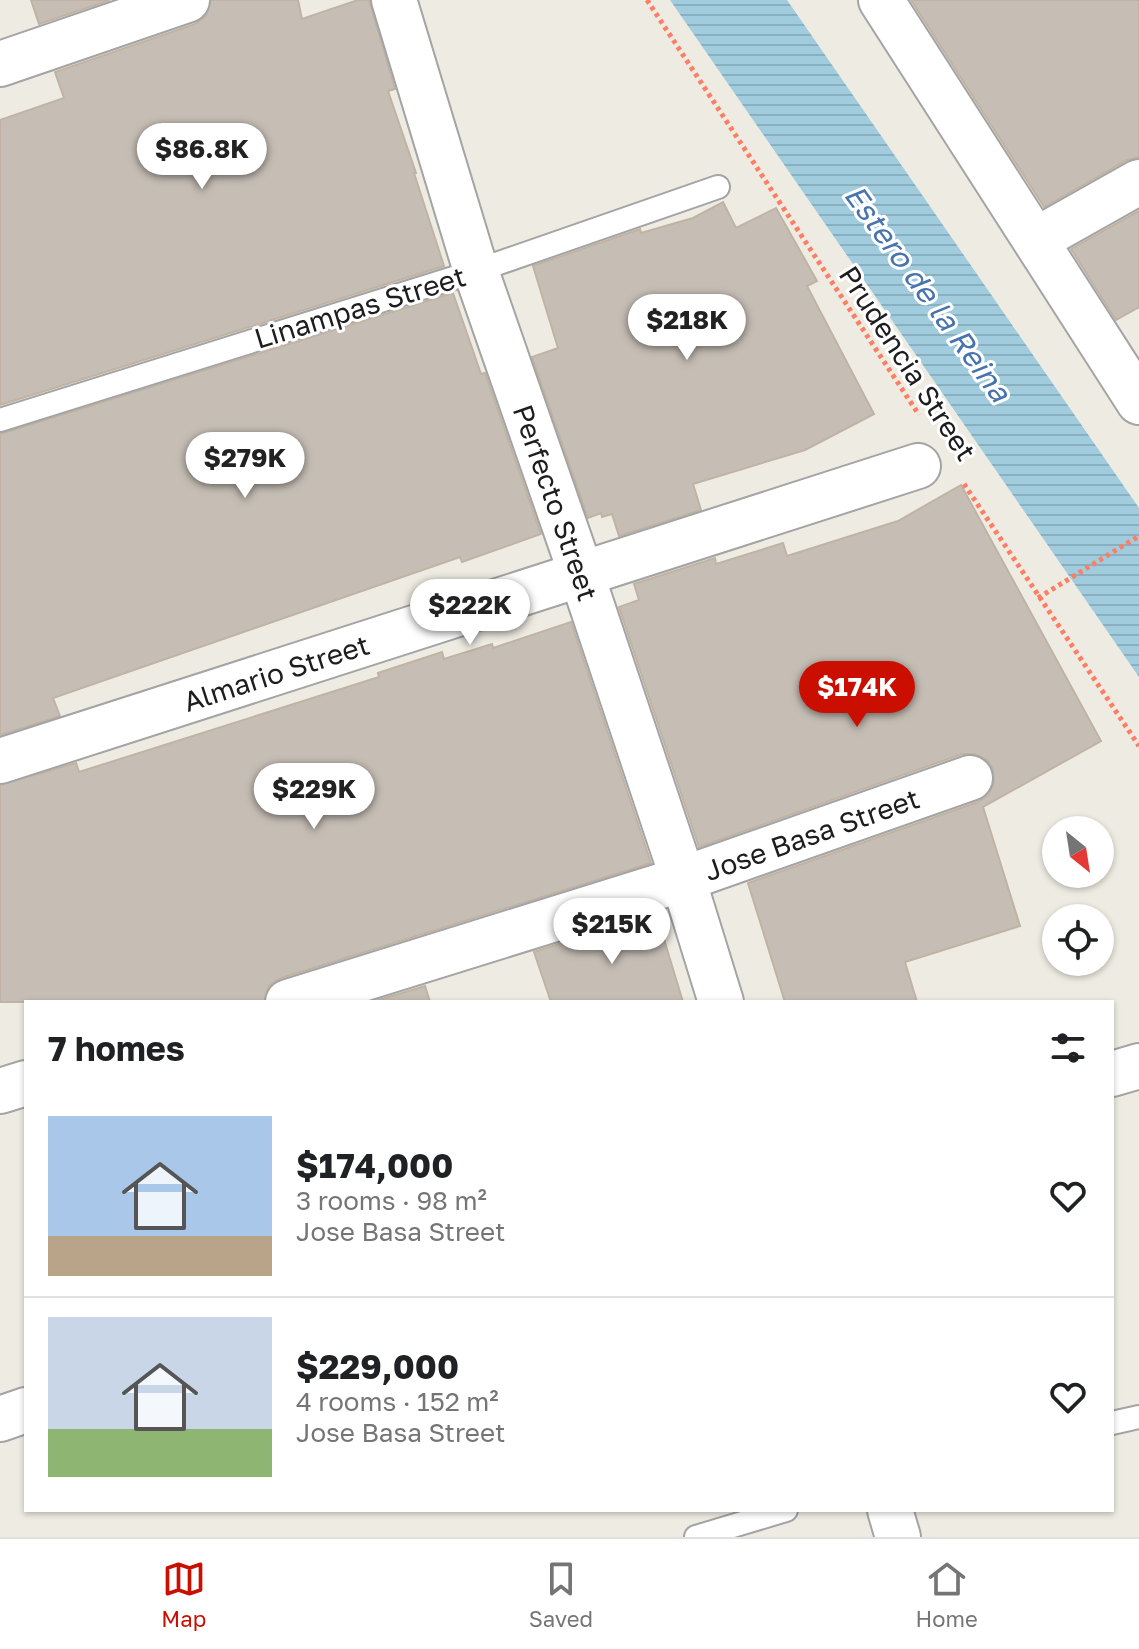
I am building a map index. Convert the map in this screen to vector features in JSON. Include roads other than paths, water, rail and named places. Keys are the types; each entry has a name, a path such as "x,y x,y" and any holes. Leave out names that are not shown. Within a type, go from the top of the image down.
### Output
{"street":[{"path":"0,64 187,0"},
{"name":"Perfecto Street","path":"394,0 476,271 582,576 720,1000"},
{"path":"881,0 1139,402"},
{"path":"1036,240 1139,182"},
{"name":"Almario Street","path":"0,761 918,466"},
{"name":"Jose Basa Street","path":"294,1000 683,879 970,778"},
{"path":"1114,1073 1139,1066"},
{"path":"0,1091 24,1084"},
{"path":"0,1419 24,1411"},
{"path":"891,1512 898,1537"}],"lane":[{"name":"Linampas Street","path":"0,420 476,271 718,187"},
{"path":"1114,1423 1139,1417"},
{"path":"696,1537 779,1512"}],"water":[{"name":"Estero de la Reina","path":"670,0 787,0 1139,508 1139,677"}]}
